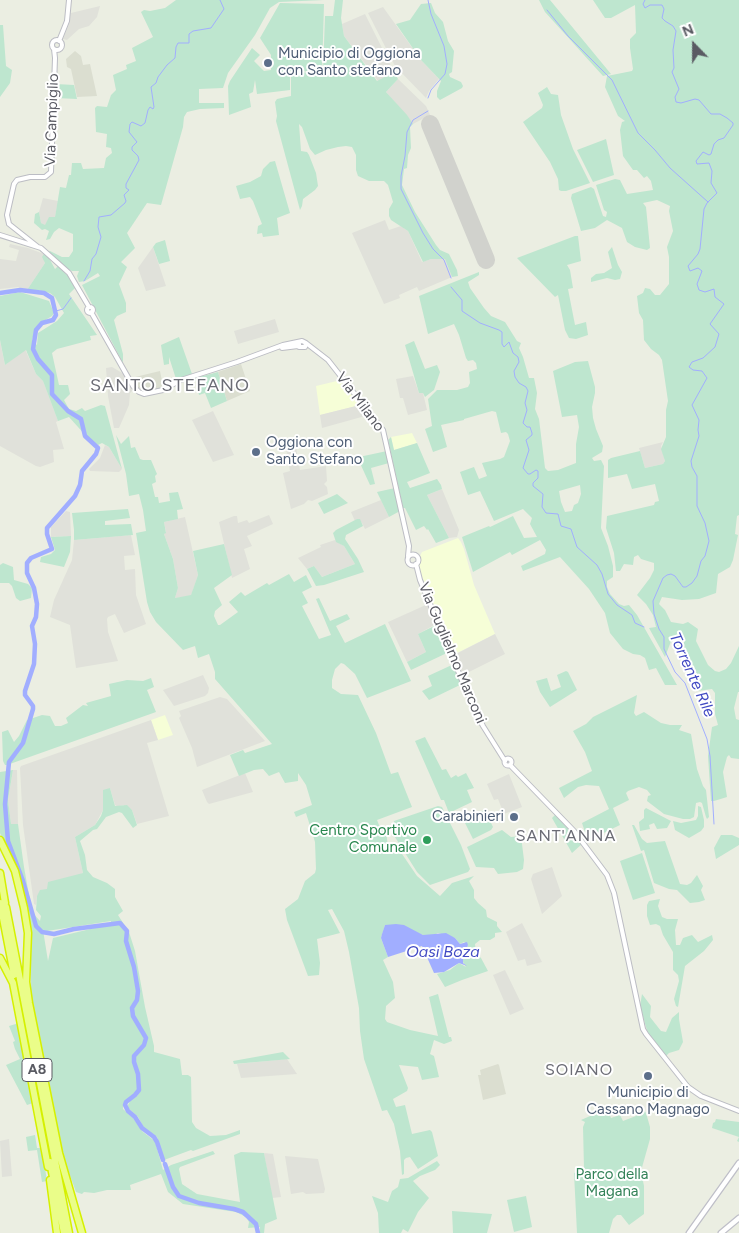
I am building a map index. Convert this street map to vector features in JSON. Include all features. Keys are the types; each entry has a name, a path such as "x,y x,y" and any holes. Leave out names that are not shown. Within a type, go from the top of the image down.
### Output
{"highway":[{"path":"0,840 15,871 24,908 28,933 26,982 29,1003 59,1153 82,1233"},
{"name":"A8","path":"0,873 2,905 64,1233"},
{"name":"A8","path":"2,905 69,1233"},
{"path":"0,958 13,983 47,1164 57,1233"}],"main road":[{"path":"688,1233 739,1163"},
{"path":"721,1233 739,1218"}],"street":[{"path":"55,50 52,47 52,43 56,40 59,41 67,21 69,0"},
{"name":"Via Campiglio","path":"28,243 23,235 9,224 7,215 14,184 17,180 30,177 46,177 51,172 55,50 62,45 59,41"},
{"path":"22,242 24,240 23,235"},
{"path":"0,237 28,243 49,255"},
{"path":"0,237 38,246 64,268 73,278 88,307 88,313 91,312 137,390 141,393 147,394 162,390 181,380 283,345 299,344 303,341 305,346"},
{"path":"299,344 305,346"},
{"name":"Via Milano","path":"305,346 321,354 333,366 386,437 409,546"},
{"path":"409,546 418,559 416,564 411,565 408,561 409,546"},
{"path":"408,556 414,554"},
{"name":"Via Guglielmo Marconi","path":"416,564 477,716 488,735 505,759 510,760 512,765 574,831 607,875 614,893 643,1029 684,1083 694,1092 739,1111"},
{"name":"Via Guglielmo Marconi","path":"411,565 418,573"}],"shaded area":[{"path":"100,6 97,17 89,26 79,29 67,40 63,39 71,13"},
{"path":"383,7 421,60 439,79 426,98 395,66 368,13"},
{"path":"365,14 394,72 378,81 344,36 342,24"},
{"path":"75,51 81,56 83,65 90,64 97,96 77,97 71,69 67,67 66,59"},
{"path":"398,79 426,106 430,115 413,124 386,92"},
{"path":"43,198 58,201 55,217 45,226 41,223 39,212"},
{"path":"385,220 389,230 401,226 408,231 422,262 431,259 445,259 452,277 419,291 417,287 399,295 400,298 384,304 352,233"},
{"path":"10,244 44,254 45,263 27,290 18,287 0,289 0,259 16,261 19,250 9,247"},
{"path":"153,247 166,286 146,291 138,268"},
{"path":"275,319 279,332 238,344 234,331"},
{"path":"0,340 5,365 25,349 36,374 43,381 58,421 56,422 64,449 53,450 54,462 40,467 36,466 0,446"},
{"path":"241,364 250,391 227,401 218,372"},
{"path":"112,367 124,374 133,390 130,393 129,405 119,428 114,428 108,396 106,368"},
{"path":"160,371 163,386 157,389 144,391 136,386 131,378"},
{"path":"413,376 419,393 423,393 427,410 408,415 403,398 400,398 396,379"},
{"path":"341,380 360,405 320,415 316,386"},
{"path":"360,405 363,407 365,416 322,428 320,415"},
{"path":"213,411 234,455 213,462 192,420"},
{"path":"412,433 417,443 394,450 391,437"},
{"path":"295,441 300,470 326,466 327,481 324,484 327,487 328,494 312,501 308,500 304,504 291,509 283,473 290,471 285,443"},
{"path":"663,442 661,446 665,461 663,464 645,468 639,448"},
{"path":"105,445 109,447 122,469 119,472 90,471 89,469 100,458"},
{"path":"442,489 459,530 457,537 449,538 427,495"},
{"path":"381,500 389,517 365,529 357,519 355,521 351,512"},
{"path":"66,511 70,512 71,536 51,537 51,527"},
{"path":"269,515 273,524 247,536 252,546 244,549 250,569 232,578 219,522 237,516 238,523 247,520 249,523"},
{"path":"185,517 198,575 191,596 175,598 178,588 173,559 164,534 166,532 164,522"},
{"path":"131,535 135,555 124,556 125,570 135,569 136,595 146,624 124,633 115,614 108,617 108,632 118,661 76,668 70,625 50,617 54,600 72,560 74,540"},
{"path":"458,538 464,549 474,585 495,634 457,653 451,641 449,641 418,567 422,552"},
{"path":"335,540 344,546 355,564 322,577 314,566 307,569 298,558 321,547 320,545"},
{"path":"428,604 436,624 418,634 426,652 407,662 388,622"},
{"path":"495,634 505,654 463,675 454,655"},
{"path":"203,675 209,688 205,696 174,706 163,690"},
{"path":"220,697 227,699 265,741 197,767 192,748 179,718 181,716 179,711"},
{"path":"165,715 173,735 158,740 151,720"},
{"path":"151,720 158,740 147,743 169,816 137,824 132,810 123,805 118,807 115,805 110,788 103,810 95,825 75,837 83,873 37,896 36,905 34,904 23,825 21,766"},
{"path":"13,770 17,770 18,824 11,825 8,800"},
{"path":"245,773 253,792 209,804 207,802 202,790"},
{"path":"509,774 522,807 504,814 498,799 494,800 487,784"},
{"path":"552,867 562,896 542,914 531,879 533,874"},
{"path":"522,923 542,962 527,966 525,959 518,961 506,932"},
{"path":"505,970 524,1009 510,1015 493,975"},
{"path":"287,1059 297,1074 241,1078 237,1064"},
{"path":"498,1064 506,1094 483,1100 478,1075 481,1075 480,1070"},
{"path":"9,1139 12,1176 2,1177 0,1141"},
{"path":"264,1153 273,1154 281,1197 272,1198"},
{"path":"285,1156 318,1159 325,1189 324,1193 306,1194 303,1192 291,1194"}],"green space":[{"path":"176,0 324,0 279,2 270,8 255,35 228,73 223,88 199,89 199,103 224,103 224,108 200,109 187,112 184,117 183,127 161,205 147,203 127,233 135,248 121,262 127,267 119,284 126,303 126,312 117,316 114,320 123,354 123,363 82,285 100,276 98,273 85,281 79,282 77,276 79,271 68,269 48,252 50,251 62,257 69,257 73,251 73,234 59,228 50,239 46,240 49,231 42,230 34,223 35,214 39,212 41,223 45,225 49,217 55,217 60,187 66,188 69,175 71,175 72,163 81,163 83,169 104,168 106,158 112,153 111,148 106,147 107,134 96,132 95,108 97,106 107,107 111,95 116,90 113,75 127,69 126,65 136,61 132,48 153,37 141,12 165,8"},
{"path":"335,0 343,0 341,18 344,36 377,81 394,72 398,79 386,92 413,124 410,127 411,148 408,155 407,168 404,169 402,185 415,212 436,245 440,250 449,254 458,276 452,277 445,259 431,259 423,262 408,231 391,220 389,216 389,209 393,202 388,185 384,181 369,181 358,176 356,155 352,147 338,147 315,155 310,149 302,127 299,124 301,151 307,152 309,155 316,173 318,186 303,199 300,210 276,121 275,102 277,99 291,96 291,72 323,73 325,16 333,16"},
{"path":"539,0 550,0 611,74 603,76 545,12"},
{"path":"593,0 739,0 739,515 737,516 735,534 738,535 730,567 718,574 716,593 699,599 682,600 662,597 659,604 665,610 671,622 683,624 688,622 698,629 696,641 708,665 715,671 719,672 726,669 739,646 739,692 734,708 736,719 739,720 739,759 731,758 729,755 727,757 723,772 727,797 714,801 711,801 708,756 712,727 718,725 715,714 715,693 712,689 697,691 683,664 684,642 678,637 673,636 665,657 649,628 656,627 653,615 637,595 650,578 654,570 654,563 641,559 638,555 634,557 633,565 624,564 620,571 616,571 614,553 606,528 607,516 654,505 655,502 659,501 655,484 632,489 627,474 608,478 608,460 640,451 645,468 663,464 665,461 661,449 666,437 668,401 662,360 644,340 643,320 639,313 637,296 643,293 645,288 650,289 655,295 660,295 669,284 667,247 673,231 669,211 670,206 657,200 643,203 646,207 650,248 647,250 635,247 627,242 622,228 607,220 595,228 581,231 571,198 572,194 591,187 594,189 603,216 606,217 607,212 604,210 596,185 615,179 620,180 627,194 653,190 651,181 647,176 644,178 637,170 633,170 623,156 620,130 622,122 625,121 618,116 605,87 607,76 632,71 633,69 630,39 636,33 635,5 611,18 605,18"},
{"path":"280,3 324,4 322,72 290,71 290,90 257,94 255,80 253,92 249,94 251,107 229,115 228,86 252,48 260,55 254,61 264,71 271,70 271,55 260,38"},
{"path":"431,3 435,13 443,22 448,41 454,51 450,77 461,82 463,86 440,100 437,97 437,91 441,81 421,60 396,24 410,20 421,4"},
{"path":"0,25 3,25 6,66 12,70 10,83 0,97"},
{"path":"56,84 74,85 77,99 56,98"},
{"path":"547,87 551,94 558,95 561,115 573,149 590,183 566,191 559,190 558,179 550,162 523,122 542,108 543,105 538,93"},
{"path":"606,139 614,175 593,182 577,150"},
{"path":"275,161 290,213 277,218 279,235 263,237 262,233 257,234 258,226 262,224 253,201 250,197 240,199 236,186 261,176 263,169 270,162"},
{"path":"578,236 581,261 567,265 570,270 573,288 568,289 575,325 586,322 588,335 576,339 569,338 565,330 558,295 555,297 517,258"},
{"path":"165,240 170,261 159,264 153,247 156,243"},
{"path":"612,247 622,272 620,279 607,278 591,282 591,278 596,274 604,273 612,268 608,252"},
{"path":"44,254 49,258 55,269 58,266 71,279 76,287 69,294 97,335 90,336 91,340 57,349 52,353 59,385 68,385 70,394 64,400 69,409 76,411 82,408 85,411 101,405 105,406 122,469 109,447 102,443 98,445 87,437 69,417 58,421 43,381 36,374 26,350 5,365 0,340 0,296 20,292 49,301 54,313 39,324 35,331 32,340 37,345 38,333 57,321 64,313 55,297 50,293 27,290 45,263 42,257"},
{"path":"479,272 479,275 468,282 470,288 491,316 505,322 517,341 521,343 519,348 529,378 534,378 537,393 535,409 539,419 545,468 548,471 558,470 576,463 576,444 579,427 577,415 562,417 553,371 575,362 588,361 595,387 592,407 593,418 603,446 602,452 592,458 594,461 601,460 604,466 601,528 613,566 613,577 607,581 607,587 610,594 619,604 629,605 637,615 677,685 665,685 656,668 649,670 645,658 623,649 610,633 605,613 589,589 560,557 523,571 521,566 545,554 546,550 540,540 512,555 510,552 473,572 462,537 513,516 524,538 537,537 530,524 532,518 523,509 494,521 480,491 468,495 460,472 474,467 479,479 487,476 482,463 504,457 510,441 506,432 501,433 496,412 492,411 441,425 447,447 433,452 425,429 432,426 428,399 437,390 457,390 468,387 470,383 469,372 477,369 476,363 473,360 468,361 466,358 454,324 428,334 419,296","holes":["580,485 581,494 578,503 574,505 572,511 565,512 559,491"]},
{"path":"179,337 192,374 176,379 169,357 169,364 164,365 161,345"},
{"path":"414,341 425,369 437,365 440,372 434,390 425,397 423,393 419,393 405,345"},
{"path":"218,372 227,401 211,408 205,393 199,395 195,378"},
{"path":"116,435 121,444 129,436 131,448 135,447 140,459 151,460 157,474 155,476 156,482 152,484 155,497 158,497 159,503 170,501 169,493 178,492 183,509 177,510 178,519 164,522 166,533 164,534 173,559 178,588 175,598 191,595 198,575 193,551 224,544 232,575 214,588 222,605 215,611 214,616 218,625 238,612 229,602 241,592 245,596 267,583 269,585 289,574 294,582 306,575 312,587 302,592 308,603 302,606 319,639 331,635 316,599 319,598 330,621 347,614 350,619 336,626 345,643 385,624 411,681 367,698 355,674 344,664 341,663 335,669 332,680 332,688 341,694 358,695 376,733 391,774 398,772 412,807 377,820 379,825 386,829 388,849 393,853 400,851 417,876 440,896 452,883 474,876 469,881 474,890 474,898 486,910 487,917 497,922 497,926 502,932 495,933 495,937 490,940 480,940 475,944 476,953 488,971 445,987 437,974 450,970 459,963 466,967 463,959 468,945 464,942 460,944 455,938 438,933 432,936 423,935 385,925 381,938 388,957 383,960 393,982 395,998 386,1006 385,1019 387,1022 410,1030 438,1036 429,997 438,994 449,1037 451,1037 452,1041 444,1044 434,1040 430,1054 434,1056 439,1077 422,1080 418,1067 399,1065 408,1088 407,1091 393,1099 396,1107 405,1105 412,1134 430,1130 432,1132 438,1156 418,1169 410,1157 406,1158 404,1160 404,1174 402,1175 400,1151 394,1124 387,1110 382,1111 364,1059 359,1008 344,931 332,909 328,910 340,933 317,939 320,963 319,975 308,976 287,920 285,909 298,899 305,881 315,873 316,869 315,842 306,813 296,817 294,812 312,805 306,785 298,773 298,781 285,783 279,772 269,776 263,769 254,770 239,776 230,755 243,750 245,753 272,744 215,679 215,672 209,654 198,658 195,646 183,650 156,622 150,612 136,533 146,531 143,510 139,494 129,496 126,474"},
{"path":"391,437 394,450 417,443 430,473 407,482 410,488 437,479 442,489 427,495 449,538 436,543 428,529 424,526 416,530 405,508 403,508 388,440"},
{"path":"387,451 389,463 371,468 375,484 370,485 359,457"},
{"path":"395,488 400,511 389,517 377,492"},
{"path":"337,494 348,503 324,514 318,503"},
{"path":"128,509 130,518 105,521 105,525 131,524 133,535 74,540 72,513"},
{"path":"360,519 363,526 346,535 345,539 364,572 316,586 307,569 314,566 322,577 355,564 344,546 336,542 333,533"},
{"path":"71,536 70,552 64,567 40,562 41,557 51,554 55,550 51,537"},
{"path":"3,563 13,567 14,580 28,584 32,588 31,598 20,601 16,598 9,583 0,583 0,565"},
{"path":"438,624 449,652 411,670 407,662 426,652 418,634"},
{"path":"454,664 462,684 429,700 422,691 432,686 428,676"},
{"path":"566,671 577,690 550,707 540,692 536,681 547,678 551,691 561,687 557,675"},
{"path":"151,678 154,687 147,690 156,712 5,765 3,761 2,732 8,730 14,742 27,720 42,715 50,716 55,726 61,726 68,723 66,718 83,705 88,706 86,703 111,696 109,684 127,680 143,681"},
{"path":"637,695 634,713 636,716 644,712 661,723 682,725 679,730 691,734 697,769 706,790 709,817 707,819 700,802 696,803 694,817 690,819 664,814 647,801 648,796 651,795 647,790 639,787 626,793 629,800 613,808 620,825 585,842 580,836 585,832 582,823 609,809 599,786 586,785 578,787 564,798 559,788 592,771 585,752 573,731 586,724 593,717"},
{"path":"425,737 442,770 446,769 451,778 466,773 474,788 467,790 472,802 449,813 444,800 441,800 415,741"},
{"path":"13,770 8,800 11,824 18,824 32,912 40,921 41,916 36,910 37,896 40,890 47,889 48,882 83,873 75,837 95,825 101,816 103,810 103,790 110,788 115,806 127,805 132,810 137,825 133,828 122,813 119,812 106,817 97,829 80,841 85,855 87,870 93,877 115,889 115,897 123,911 118,915 129,932 135,951 154,1052 180,1059 182,1075 191,1077 192,1122 196,1128 210,1136 226,1135 240,1130 240,1134 164,1160 157,1137 144,1128 138,1117 127,1107 130,1101 138,1095 140,1086 139,1075 137,1090 123,1105 123,1109 133,1118 143,1132 155,1141 163,1170 171,1165 213,1151 215,1154 179,1169 182,1184 197,1194 240,1202 234,1155 241,1152 264,1153 277,1219 265,1224 264,1233 260,1233 260,1227 248,1228 249,1222 246,1217 236,1212 183,1204 168,1192 161,1174 130,1185 131,1190 107,1190 94,1193 84,1192 82,1194 76,1192 60,1148 31,992 30,941 17,871 0,833 0,772","holes":["111,921 111,924 53,938 48,961 43,930 47,931"]},
{"name":"Centro Sportivo Comunale","path":"438,806 442,807 461,845 470,869 468,872 430,885 417,872 393,834 394,821"},
{"path":"698,806 701,807 704,820 704,827 701,831 689,838 675,830 673,821 681,823 696,820"},
{"path":"646,808 671,821 667,828 657,829 654,823 649,825 650,829 640,831 639,822 644,818 644,810"},
{"path":"485,810 493,827 491,830 473,839 463,819"},
{"path":"556,814 582,844 572,853 552,818"},
{"path":"632,825 634,825 642,839 647,843 665,841 680,884 687,885 691,883 697,875 703,886 701,890 705,900 690,903 677,890 654,883 644,850 641,851"},
{"path":"502,830 511,837 521,836 524,860 523,869 517,872 498,874 494,868 476,867 467,847"},
{"path":"721,835 732,835 739,838 739,845 716,859 714,848"},
{"path":"642,853 655,893 633,900 620,861"},
{"path":"660,899 658,906 662,917 678,919 675,930 676,945 680,945 683,938 692,935 698,942 712,935 713,940 704,951 685,966 678,1007 674,999 679,981 678,975 673,970 673,952 660,926 656,924 650,925 647,916 649,901"},
{"path":"642,994 651,1006 650,1017 661,1031 666,1032 672,1018 679,1012 683,1042 679,1050 669,1053 665,1057 648,1034 640,1006"},
{"path":"19,1023 33,1103 27,1105 6,1065 20,1059 15,1049 13,1042 15,1041 9,1026"},
{"path":"283,1052 290,1059 234,1064 233,1061"},
{"name":"Parco della Magana","path":"643,1109 650,1127 650,1139 641,1171 644,1186 644,1214 629,1225 621,1215 617,1215 613,1219 609,1233 577,1233 574,1173 584,1168 583,1127 585,1122 581,1120 597,1113 599,1115 608,1111 611,1118 620,1115 623,1121 636,1116 635,1113"},
{"path":"716,1119 739,1122 739,1137 712,1128"},
{"path":"35,1135 37,1148 42,1148 47,1181 42,1182 37,1150 28,1151 26,1137"},
{"path":"437,1161 440,1165 435,1170 413,1181 429,1198 418,1212 408,1232 403,1229 401,1233 379,1233 378,1213 372,1196 388,1202 392,1191 398,1187 400,1179 408,1178"},
{"path":"526,1196 532,1227 514,1232 507,1200"},
{"path":"452,1211 492,1214 487,1233 453,1233"}],"water":[{"name":"Oasi Boza","path":"385,925 404,925 423,935 446,933 455,938 460,944 467,942 468,945 463,963 467,966 459,963 444,972 434,973 422,946 388,957 381,938"}],"waterway":[{"path":"84,281 90,271 92,259 96,254 101,237 98,227 99,217 111,215 125,203 124,195 129,190 126,188 126,184 139,160 132,150 132,147 137,142 129,132 130,124 132,122 141,126 145,123 148,110 150,107 153,109 154,107 151,87 156,83 167,65 175,58 178,43 189,43 189,34 193,31 211,28 224,9 220,0"},
{"path":"428,0 431,14 444,46 447,64 445,74 431,90 428,98"},
{"name":"Torrente Rile","path":"645,0 643,4 645,8 650,5 662,5 664,9 662,18 673,26 676,31 673,50 674,68 672,72 679,89 675,97 676,102 699,100 711,114 720,114 733,123 724,138 714,144 711,154 703,152 696,161 697,164 709,163 712,171 711,183 717,193 704,209 700,249 688,266 690,271 698,268 702,271 697,284 699,290 705,292 714,289 715,297 724,304 710,324 719,334 715,347 703,358 692,362 689,367 693,370 702,371 707,378 692,405 699,420 699,436 691,461 697,476 697,506 705,523 709,541 697,576 692,583 683,587 675,576 667,575 663,578 653,601 654,614 664,637 664,649 675,672 685,683 707,739 710,756 714,824"},
{"path":"547,10 568,36 612,80 638,133 670,168 708,202"},
{"path":"428,111 413,120 407,132 401,189 423,233 433,249 444,260 451,278"},
{"path":"451,287 462,300 462,311 480,323 502,332 502,344 504,347 509,342 513,353 518,357 519,362 514,371 515,377 528,391 525,403 527,410 523,423 530,427 532,433 526,440 529,450 523,468 528,474 536,470 538,471 538,478 533,483 533,486 543,494 542,507 546,513 558,514 561,526 571,529 577,547 597,565 608,594 617,605 632,615 635,623 644,627"},
{"path":"0,293 20,290 44,293 52,298 56,315 53,320 42,323 36,330 33,349 38,359 52,375 52,394 68,411 81,419 85,436 98,448 96,454 82,471 80,485 75,496 47,528 52,549 31,558 27,563 27,573 34,588 37,604 36,617 32,626 35,644 34,664 25,691 25,695 33,709 23,743 9,762 5,804 8,841 23,881 36,926 42,932 54,934 74,929 120,923 127,931 126,941 134,967 138,991 137,1000 132,1008 133,1016 146,1038 144,1045 134,1056 139,1090 125,1105 142,1128 154,1137 163,1160"},
{"path":"56,311 63,309 71,298"},
{"path":"165,1164 173,1187 179,1196 199,1203 243,1212 256,1224 258,1233"}],"runway":[{"path":"430,124 486,260"}],"place":[{"name":"Municipio di Oggiona con Santo stefano","path":"268,63"},
{"name":"Oggiona con Santo Stefano","path":"256,452"},
{"name":"Carabinieri","path":"514,817"},
{"name":"Centro Sportivo Comunale","path":"427,840"},
{"name":"Municipio di Cassano Magnago","path":"648,1076"}],"district":[{"name":"SANTO STEFANO","path":"170,386"},
{"name":"SANT'ANNA","path":"566,836"},
{"name":"SOIANO","path":"579,1070"}]}
